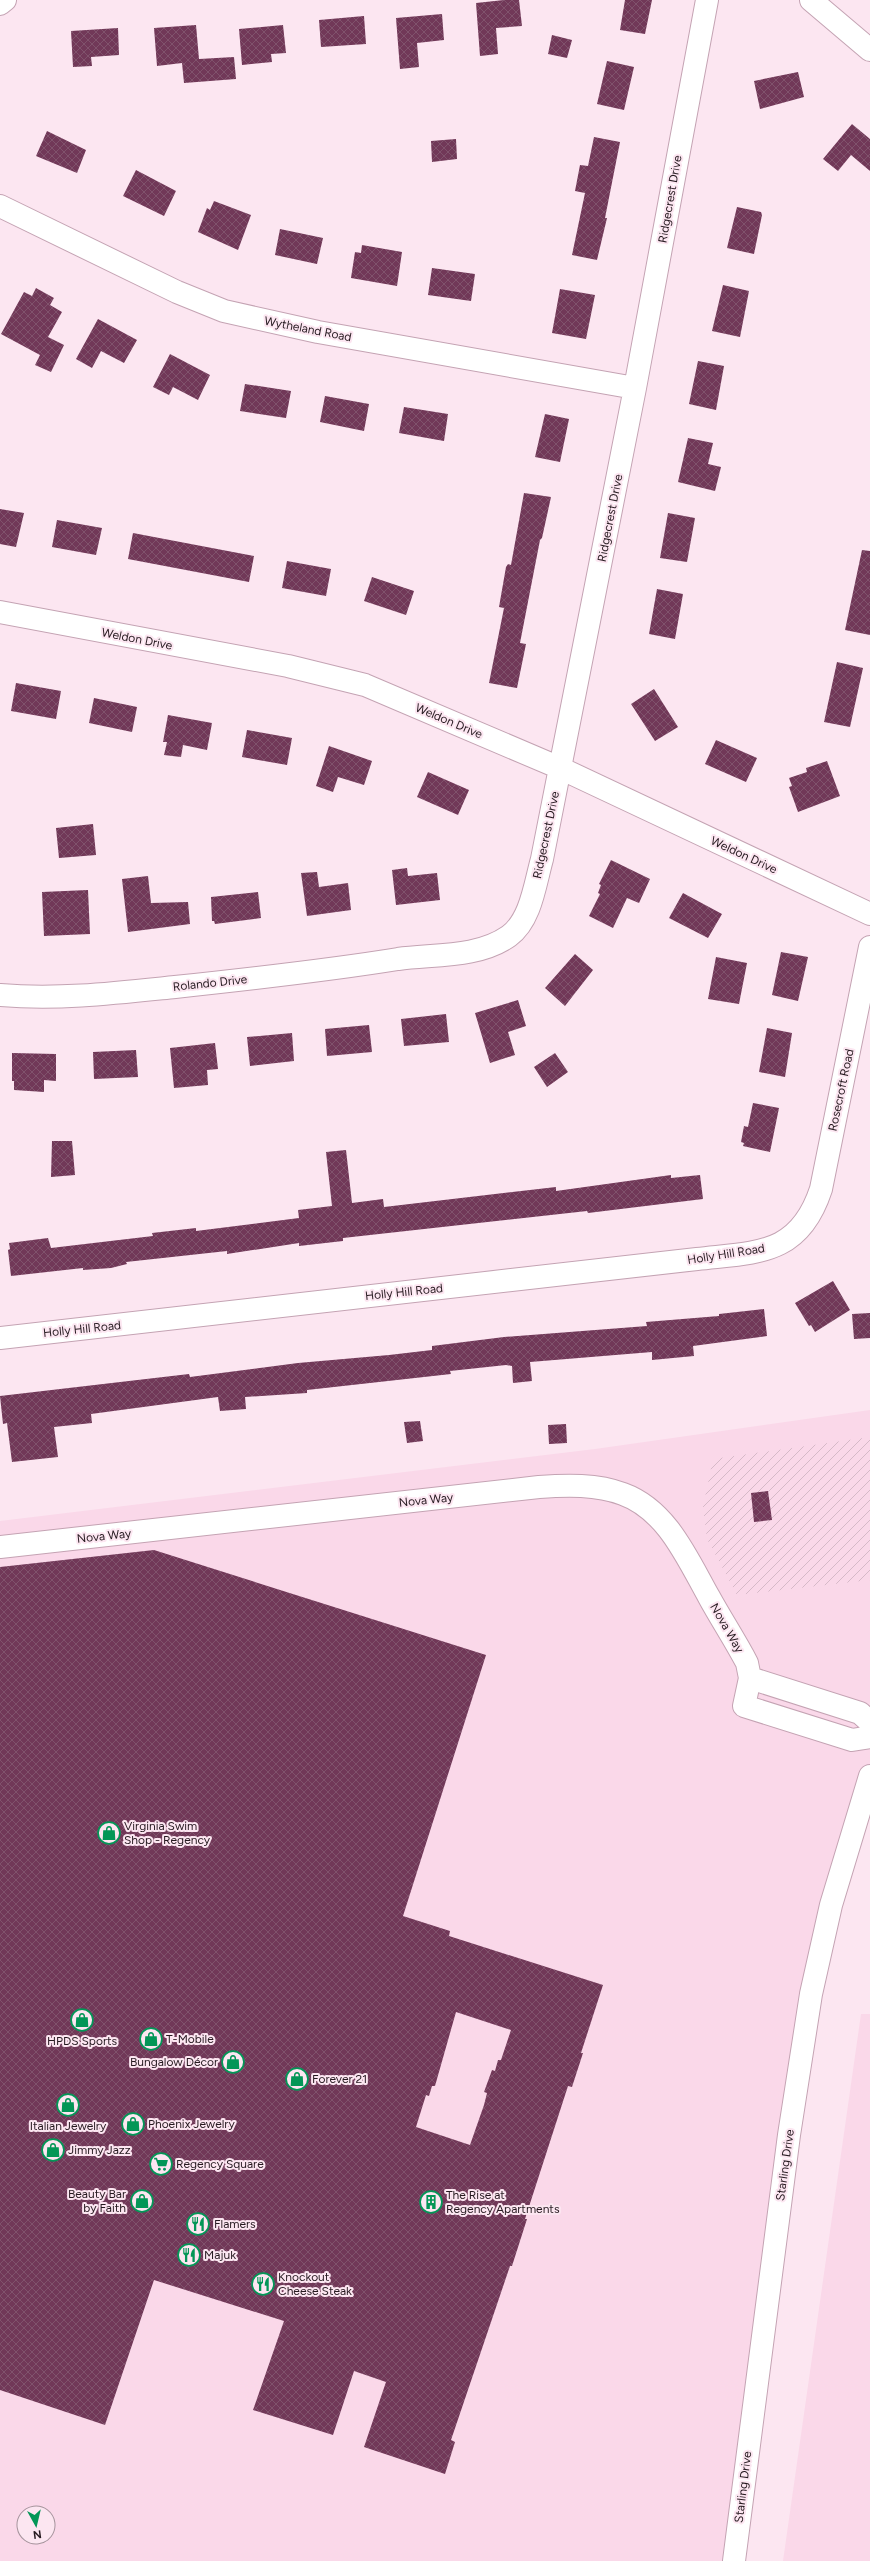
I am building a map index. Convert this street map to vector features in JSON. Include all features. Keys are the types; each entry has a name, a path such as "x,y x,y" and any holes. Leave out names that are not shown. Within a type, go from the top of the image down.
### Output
{"street":[{"path":"0,4 5,0"},
{"name":"Ridgecrest Drive","path":"419,957 488,947 515,931 523,919 533,896 560,768 635,388 707,0"},
{"path":"810,0 870,50"},
{"name":"Wytheland Road","path":"0,206 177,292 224,311 318,332 635,388"},
{"name":"Weldon Drive","path":"0,612 331,675 365,685 560,768 870,914"},
{"name":"Rosecroft Road","path":"801,1228 814,1208 821,1189 870,947"},
{"name":"Rolando Drive","path":"0,995 53,998 154,989 300,974 419,957"},
{"name":"Holly Hill Road","path":"0,1338 759,1251 779,1245 801,1228"},
{"name":"Nova Way","path":"0,1548 539,1487 573,1486 612,1490 644,1505 654,1513 673,1535 747,1663 750,1678 744,1706 852,1740 870,1736"},
{"path":"750,1678 860,1712 870,1722"},
{"name":"Starling Drive","path":"734,2561 788,2143 811,1994 831,1905 870,1776"}],"shaded area":[{"name":"Regency Square","path":"870,1410 870,1777 816,1968 752,2422 722,2561 0,2561 0,1521 595,1449"},
{"path":"870,1437 870,1580 737,1595 707,1539 703,1507 713,1459"},
{"path":"861,2014 870,2014 870,2561 783,2561"}],"building":[{"path":"519,0 522,26 496,28 498,54 480,56 476,3"},
{"path":"625,0 652,0 645,34 620,30"},
{"path":"442,14 444,40 417,43 419,67 400,69 396,18"},
{"path":"364,16 366,44 321,47 319,20"},
{"path":"196,25 199,59 234,57 236,79 184,83 182,63 157,66 154,28"},
{"path":"283,25 286,53 271,54 272,62 242,65 239,29"},
{"path":"118,28 119,55 91,57 92,66 73,67 71,31"},
{"path":"552,35 572,40 567,58 548,54"},
{"path":"607,61 634,67 624,110 597,104"},
{"path":"798,72 804,97 760,109 754,81"},
{"path":"852,124 870,139 870,171 851,155 838,171 823,159"},
{"path":"47,131 86,150 77,173 36,156"},
{"path":"594,137 620,142 605,218 607,218 597,260 572,255 585,193 575,191 580,165 588,166"},
{"path":"456,139 457,159 432,162 431,141"},
{"path":"136,170 176,191 164,216 123,196"},
{"path":"214,201 251,215 238,250 198,232 207,208 210,210"},
{"path":"737,207 761,212 762,215 754,254 727,248"},
{"path":"280,229 323,238 317,264 275,255"},
{"path":"362,245 402,252 397,286 351,278 355,252 361,253"},
{"path":"432,268 475,274 471,301 428,295"},
{"path":"723,285 749,291 740,337 712,331"},
{"path":"36,288 54,298 50,305 62,312 48,337 64,345 51,372 35,365 40,355 1,334 24,292 32,296"},
{"path":"560,289 595,295 586,339 552,333"},
{"path":"98,319 137,340 124,363 101,351 92,368 76,359"},
{"path":"170,354 210,375 198,400 173,387 169,395 153,387"},
{"path":"698,361 724,366 716,410 689,404"},
{"path":"245,384 291,391 286,418 240,411"},
{"path":"325,396 369,404 364,431 320,422"},
{"path":"404,407 448,414 444,441 399,433"},
{"path":"545,414 569,419 560,462 535,457"},
{"path":"688,438 713,443 708,464 721,467 715,491 678,482"},
{"path":"524,493 551,497 542,538 540,540 520,643 526,644 517,688 489,683 504,608 499,607 506,567 508,564 511,565"},
{"path":"0,509 24,513 16,547 0,544"},
{"path":"668,513 695,518 687,562 660,558"},
{"path":"57,520 102,528 96,555 52,547"},
{"path":"133,533 254,556 249,582 128,559"},
{"path":"862,550 870,551 870,635 845,630"},
{"path":"287,561 331,569 326,596 282,588"},
{"path":"372,577 414,591 406,615 364,601"},
{"path":"657,589 683,594 675,639 649,634"},
{"path":"837,662 863,668 850,727 824,722"},
{"path":"16,683 61,691 56,719 11,711"},
{"path":"654,689 678,727 655,741 631,704"},
{"path":"94,698 137,707 132,732 89,723"},
{"path":"168,715 212,723 207,750 183,745 181,757 164,755 167,742 163,742"},
{"path":"247,730 292,738 287,765 242,757"},
{"path":"716,740 757,758 746,782 705,764"},
{"path":"329,746 372,761 364,785 338,777 333,792 316,786"},
{"path":"827,761 840,796 798,812 789,787 792,786 789,778 807,772 806,768"},
{"path":"428,772 469,790 458,815 417,797"},
{"path":"93,824 96,855 59,858 56,828"},
{"path":"611,860 650,879 639,903 627,898 613,928 589,916 600,894 598,893 601,885 599,884"},
{"path":"407,868 408,876 437,873 440,900 396,905 392,870"},
{"path":"317,872 319,887 348,883 351,910 307,916 301,873"},
{"path":"148,876 151,903 188,902 190,924 128,932 122,879"},
{"path":"88,890 90,934 44,936 42,892"},
{"path":"258,892 261,918 215,924 214,921 212,921 211,897"},
{"path":"683,893 722,914 708,938 669,918"},
{"path":"781,952 808,957 798,1001 772,995"},
{"path":"575,954 593,970 565,1006 545,988"},
{"path":"716,957 747,963 739,1004 708,999"},
{"path":"518,1000 526,1026 508,1032 515,1055 490,1063 475,1013"},
{"path":"446,1014 449,1042 404,1046 401,1019"},
{"path":"369,1025 372,1052 327,1056 325,1029"},
{"path":"767,1028 792,1033 785,1077 759,1072"},
{"path":"292,1033 294,1061 250,1066 247,1037"},
{"path":"215,1043 218,1069 207,1070 208,1085 174,1088 170,1048"},
{"path":"136,1050 138,1077 94,1079 93,1052"},
{"path":"12,1053 56,1054 56,1081 44,1080 44,1092 14,1090 14,1081 12,1081"},
{"path":"555,1053 568,1072 547,1087 534,1067"},
{"path":"753,1103 779,1108 770,1152 743,1146 744,1143 741,1142 744,1126 748,1127"},
{"path":"52,1141 72,1141 75,1175 51,1177"},
{"path":"346,1150 352,1203 383,1199 384,1207 556,1187 556,1191 671,1175 671,1178 700,1175 703,1199 588,1213 587,1211 343,1238 343,1241 299,1246 299,1243 227,1254 227,1251 126,1262 127,1264 111,1268 83,1270 83,1268 11,1276 8,1250 10,1249 9,1243 48,1238 51,1248 153,1236 152,1233 196,1228 196,1231 299,1218 298,1210 332,1206 326,1152"},
{"path":"833,1281 850,1310 815,1332 811,1325 809,1326 795,1303"},
{"path":"764,1309 767,1336 693,1346 694,1356 652,1360 652,1352 530,1362 532,1381 513,1383 512,1366 506,1365 450,1371 451,1374 307,1390 307,1393 245,1397 246,1409 220,1411 218,1397 91,1414 92,1423 54,1427 58,1457 12,1462 7,1423 3,1424 0,1396 189,1374 190,1377 298,1363 432,1350 432,1346 504,1337 647,1326 646,1322 719,1316 719,1314"},
{"path":"870,1313 870,1338 854,1339 852,1314"},
{"path":"420,1421 423,1441 407,1443 404,1422"},
{"path":"566,1424 567,1443 549,1444 548,1425"},
{"path":"768,1491 772,1520 754,1522 751,1493"},
{"path":"154,1550 486,1655 403,1916 450,1931 449,1936 603,1985 581,2053 583,2053 572,2087 568,2086 525,2219 527,2219 512,2266 510,2266 451,2440 455,2442 445,2474 364,2447 386,2382 354,2371 333,2435 253,2410 284,2321 154,2280 105,2425 0,2390 0,1567","holes":["456,2012 511,2030 501,2060 498,2060 495,2071 492,2070 484,2092 487,2093 484,2105 470,2145 416,2127 426,2095 429,2096 432,2086 435,2086"]}],"place":[{"name":"Virginia Swim Shop - Regency","path":"109,1833"},
{"name":"HPDS Sports","path":"82,2020"},
{"name":"T-Mobile","path":"151,2039"},
{"name":"Bungalow Décor","path":"233,2062"},
{"name":"Forever 21","path":"297,2079"},
{"name":"Italian Jewelry","path":"68,2105"},
{"name":"Phoenix Jewelry","path":"133,2124"},
{"name":"Jimmy Jazz","path":"53,2150"},
{"name":"Regency Square","path":"161,2164"},
{"name":"Beauty Bar by Faith","path":"142,2201"},
{"name":"The Rise at Regency Apartments","path":"431,2202"},
{"name":"Flamers","path":"198,2224"},
{"name":"Majuk","path":"189,2255"},
{"name":"Knockout Cheese Steak","path":"263,2284"}]}
